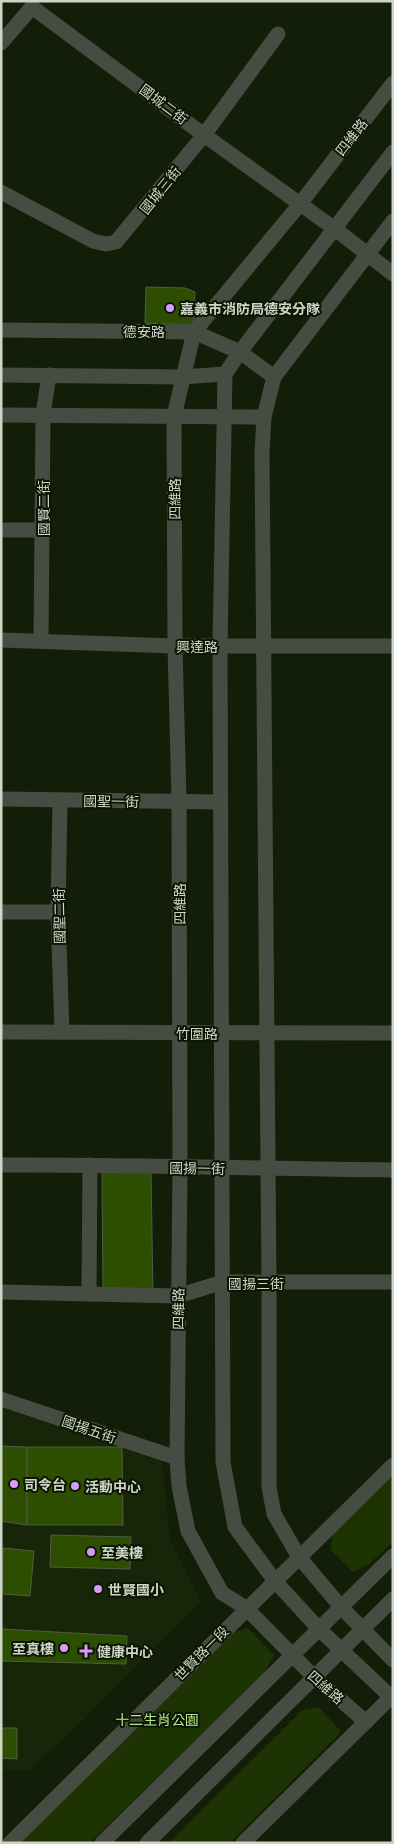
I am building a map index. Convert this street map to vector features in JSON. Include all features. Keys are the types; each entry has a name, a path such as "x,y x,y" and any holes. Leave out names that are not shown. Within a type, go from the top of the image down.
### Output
{"street":[{"name":"國城二街","path":"1,43 34,4 204,135 335,229 393,274"},
{"name":"國城三街","path":"1,192 93,241 106,244 116,242 204,135 278,34"},
{"name":"四維路","path":"366,1722 314,1677 246,1608 222,1594 188,1531 179,1486 176,1458 180,1168 179,802 175,646 174,416 194,332 300,204 393,83"},
{"path":"243,1843 392,1696 319,1629 275,1581 235,1526 223,1462 223,1034 220,646 225,374 393,152"},
{"path":"393,221 274,377 264,418 262,452 268,1032 269,1487 274,1514 299,1557 341,1607 393,1660"},
{"name":"德安路","path":"1,330 194,332 240,352 274,377"},
{"path":"1,375 182,377 225,374"},
{"name":"國賢二街","path":"41,641 43,415 49,375"},
{"path":"1,415 264,418"},
{"path":"1,530 43,530"},
{"name":"興達路","path":"1,640 175,646 393,646"},
{"name":"國聖一街","path":"1,799 220,802"},
{"name":"國聖二街","path":"60,800 58,912 62,1032"},
{"path":"1,912 58,912"},
{"name":"竹圍路","path":"1,1032 393,1033"},
{"path":"89,1294 90,1164"},
{"name":"國揚一街","path":"1,1165 90,1164 267,1170 393,1170"},
{"name":"國揚三街","path":"1,1292 178,1296 223,1282 269,1284 393,1282"},
{"name":"國揚五街","path":"1,1399 176,1458"},
{"name":"世賢路一段","path":"10,1843 393,1465"},
{"path":"102,1843 393,1556"},
{"path":"147,1843 393,1599"}],"shaded area":[{"name":"世賢國小","path":"1,1404 162,1460 170,1539 201,1602 81,1723 29,1770 1,1770"}],"green space":[{"path":"393,1473 393,1542 369,1564 353,1572 330,1549 333,1532"},
{"name":"十二生肖公園","path":"248,1628 274,1655 262,1676 89,1843 20,1843 134,1717 137,1706 230,1633"},
{"path":"319,1707 341,1732 230,1843 169,1843 302,1710"}],"building":[{"name":"嘉義市消防局德安分隊","path":"146,287 185,288 195,292 194,325 145,323"},
{"path":"102,1172 151,1173 153,1295 103,1293"},
{"name":"司令台","path":"1,1446 27,1447 27,1525 1,1521"},
{"name":"活動中心","path":"27,1447 122,1447 123,1525 27,1525"},
{"name":"至美樓","path":"51,1535 131,1537 130,1569 50,1567"},
{"path":"3,1548 34,1551 30,1596 2,1594"},
{"name":"至真樓","path":"1,1629 127,1636 126,1664 1,1661"},
{"path":"1,1728 17,1728 17,1759 1,1758"}],"place":[{"name":"嘉義市消防局德安分隊","path":"170,308"},
{"name":"司令台","path":"14,1484"},
{"name":"活動中心","path":"75,1486"},
{"name":"至美樓","path":"91,1552"},
{"name":"世賢國小","path":"98,1589"},
{"name":"至真樓","path":"64,1648"},
{"name":"健康中心","path":"86,1651"}]}
